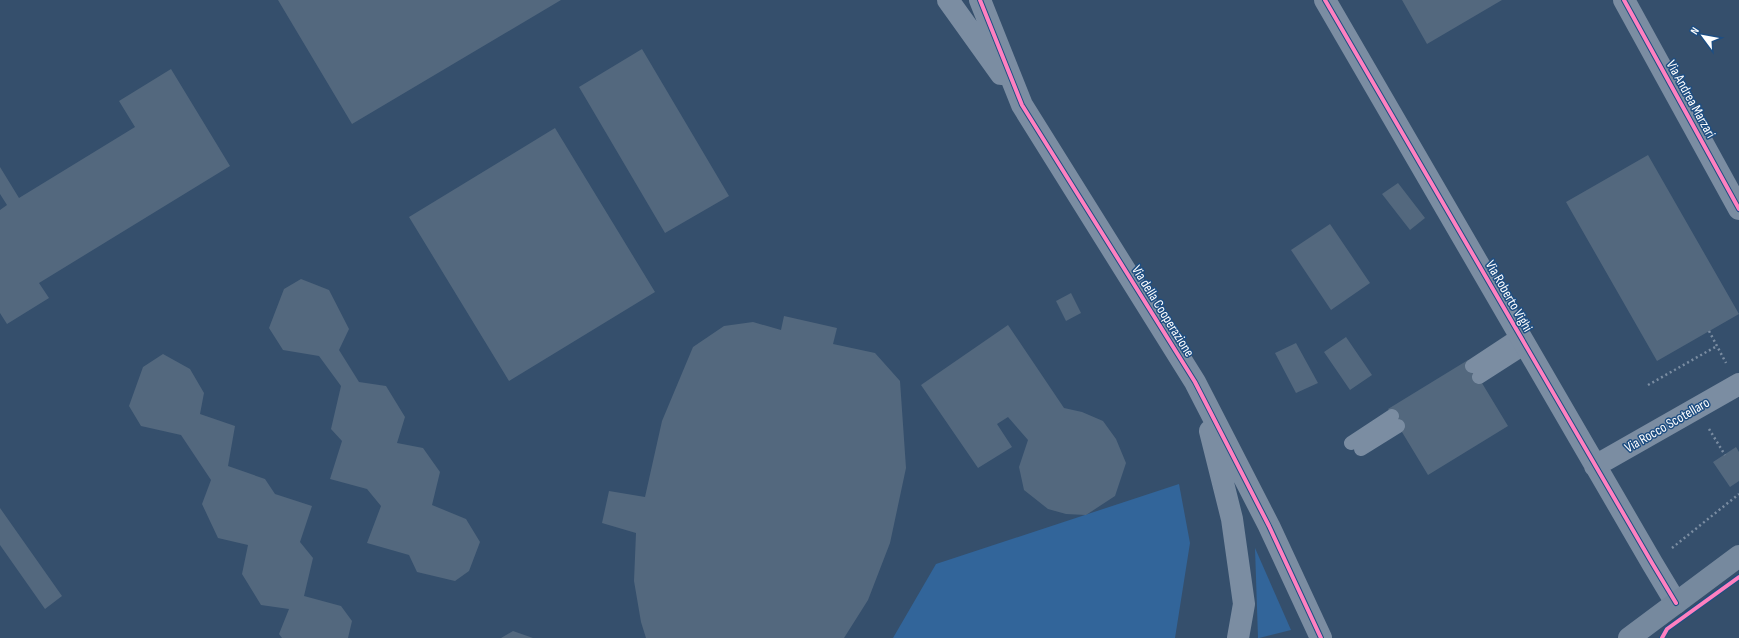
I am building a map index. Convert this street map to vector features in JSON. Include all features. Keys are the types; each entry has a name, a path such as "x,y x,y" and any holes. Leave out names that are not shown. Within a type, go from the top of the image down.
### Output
{"main road":[{"path":"1629,638 1739,556"}],"street":[{"path":"948,0 1022,105"},
{"name":"Via della Cooperazione","path":"980,0 1022,105 1195,382 1269,526 1321,638"},
{"name":"Via Roberto Vighi","path":"1325,0 1676,603"},
{"name":"Via Andrea Marzari","path":"1624,0 1739,209"},
{"name":"Via della Cooperazione","path":"1195,382 1214,445 1232,519 1244,604 1238,638"},
{"name":"Via Rocco Scotellaro","path":"1595,466 1738,384"}],"lane":[{"path":"1475,371 1523,341"},
{"path":"1356,446 1395,421"}],"path":[{"path":"1708,331 1738,384"},
{"path":"1648,386 1717,346"},
{"path":"1697,408 1725,455"},
{"path":"1667,552 1739,494"}],"shaded area":[{"path":"1179,484 1190,543 1175,638 893,638 936,564"},
{"path":"1255,548 1291,630 1259,638 1258,638"}],"building":[{"path":"278,0 561,0 352,124"},
{"path":"1402,0 1502,0 1427,44"},
{"path":"642,49 729,196 665,233 579,87"},
{"path":"171,69 230,166 39,283 49,298 7,324 0,313 0,210 7,205 0,194 0,167 19,198 135,127 119,101"},
{"path":"555,128 655,292 509,381 409,217"},
{"path":"1648,155 1739,314 1657,361 1566,202"},
{"path":"1398,183 1425,218 1410,230 1382,194"},
{"path":"1330,224 1370,283 1331,310 1291,250"},
{"path":"301,279 329,290 349,329 339,350 359,382 386,386 405,417 397,443 423,448 440,472 432,505 466,519 480,542 469,571 455,581 417,572 409,555 367,543 381,506 367,489 330,479 342,441 331,429 341,386 319,356 283,350 269,328 284,289"},
{"path":"1071,293 1081,313 1066,321 1056,301"},
{"path":"784,316 837,328 833,344 875,353 900,381 906,468 890,543 868,600 844,638 646,638 641,622 634,581 636,533 602,523 609,491 645,497 662,421 693,347 724,326 753,322 781,330"},
{"path":"1008,325 1064,408 1082,412 1103,421 1116,439 1126,463 1115,496 1086,515 1066,514 1048,509 1024,490 1019,467 1028,440 1008,417 997,424 1012,447 978,468 921,385"},
{"path":"1346,337 1372,375 1350,390 1324,352"},
{"path":"1296,343 1318,383 1296,393 1275,353"},
{"path":"163,354 190,369 204,393 200,414 235,426 228,466 265,479 275,494 312,506 300,542 313,558 304,596 341,606 352,621 348,638 282,638 279,634 289,609 261,605 242,574 248,545 218,538 202,504 211,480 181,435 141,426 129,406 143,367"},
{"path":"1468,360 1508,426 1428,475 1388,409"},
{"path":"1736,447 1739,452 1739,481 1730,487 1713,462"},
{"path":"0,508 62,596 45,609 0,545"},
{"path":"513,631 533,638 501,638"}],"cycle path":[{"path":"980,0 1022,105 1195,382 1269,526 1321,638"},
{"path":"1325,0 1676,603"},
{"path":"1624,0 1739,209"},
{"path":"1662,638 1667,629 1739,577"}]}
